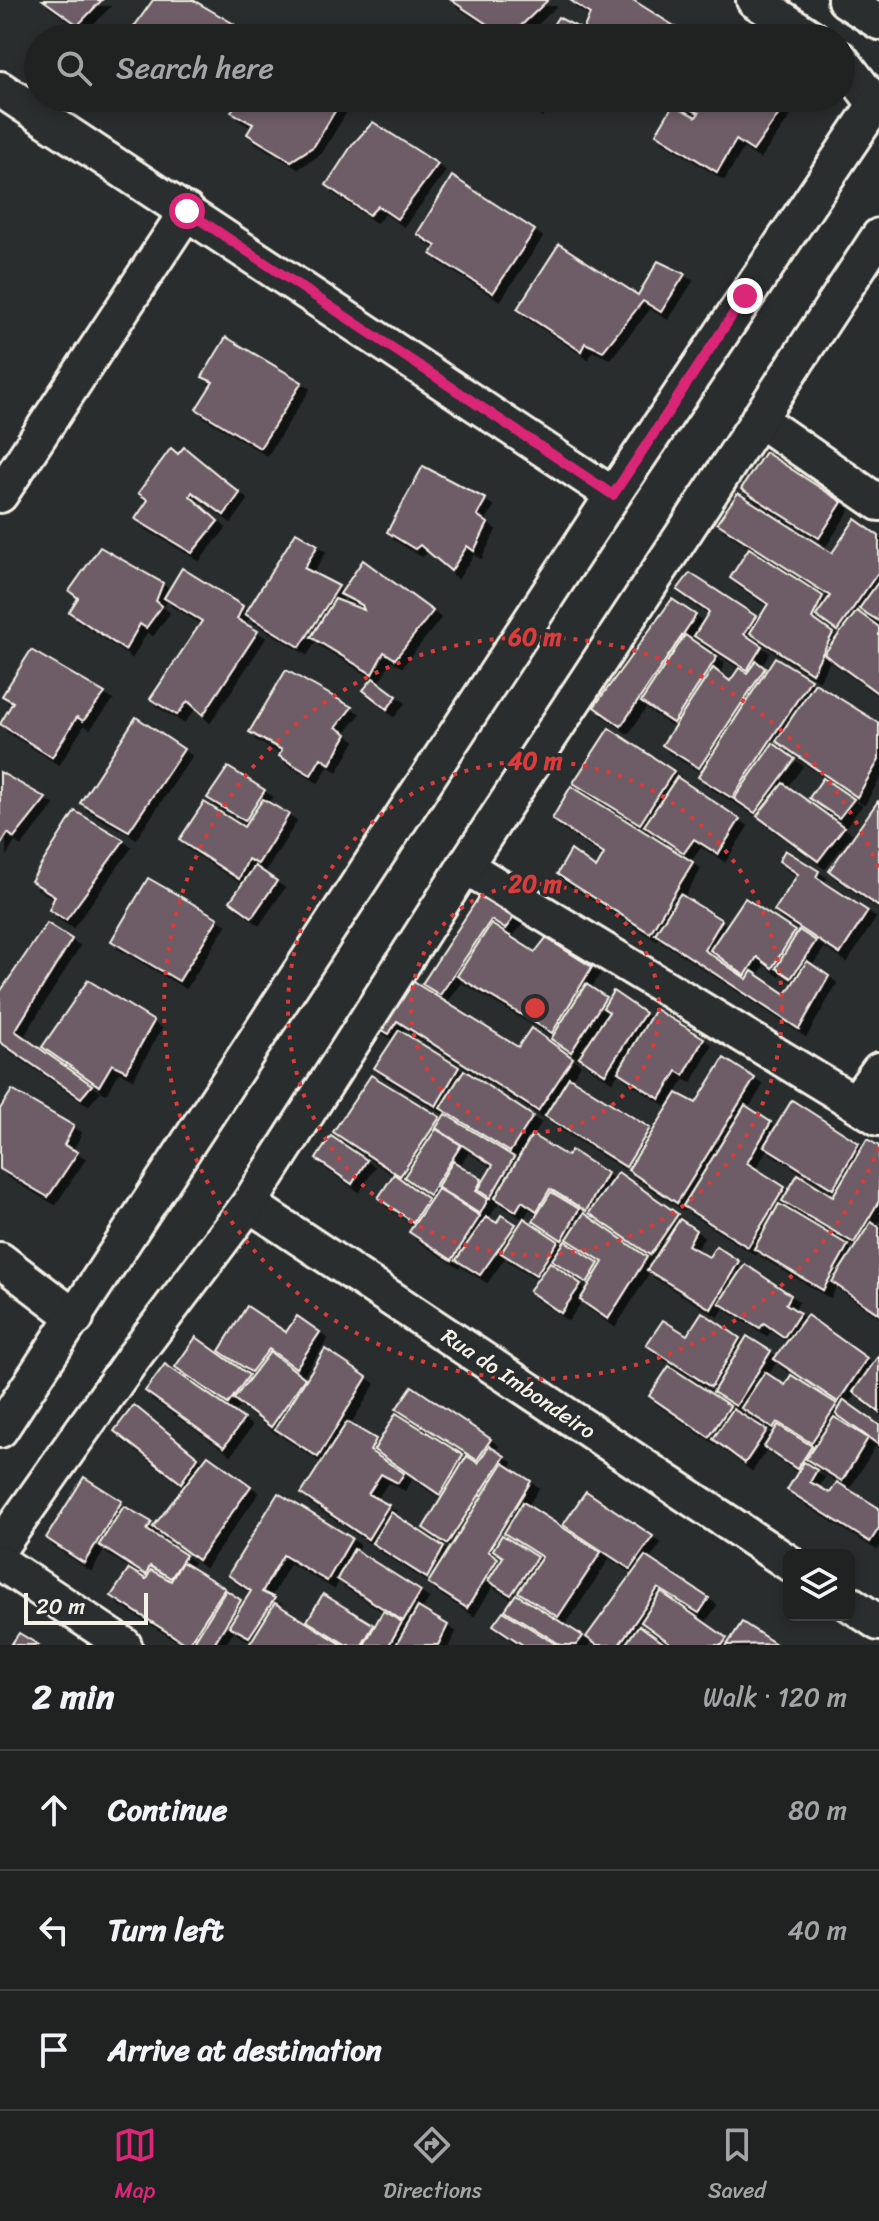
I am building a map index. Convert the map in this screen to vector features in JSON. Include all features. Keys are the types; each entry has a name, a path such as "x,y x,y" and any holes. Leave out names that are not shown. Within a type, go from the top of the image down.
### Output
{"street":[{"path":"754,0 791,24"},
{"path":"845,0 879,22"},
{"path":"0,1430 613,495 877,102 855,76"},
{"path":"0,89 24,105"},
{"path":"35,112 613,495"},
{"path":"0,495 187,211"},
{"path":"0,1547 133,1358 249,1204 465,866 879,236"},
{"path":"758,419 879,503"},
{"path":"465,866 867,1111 879,1070"},
{"name":"Rua do Imbondeiro","path":"249,1204 783,1559"},
{"path":"0,1260 76,1318"},
{"path":"0,1562 124,1645"},
{"path":"855,1607 879,1623"}],"building":[{"path":"43,0 102,0 77,24"},
{"path":"153,0 193,0 234,24 136,24"},
{"path":"451,0 548,0 523,24 487,24"},
{"path":"570,0 633,0 671,24 586,24 590,14"},
{"path":"558,17 571,24 554,24"},
{"path":"231,112 334,112 314,146 291,161 247,134 253,124"},
{"path":"669,112 686,112 696,117 699,113 780,112 753,151 736,140 717,172 656,134"},
{"path":"373,122 438,164 397,219 378,206 369,215 326,185 352,145"},
{"path":"452,176 535,230 493,293 431,254 436,246 417,234"},
{"path":"559,244 638,295 658,261 685,274 661,312 643,301 603,351 585,343 581,351 517,309"},
{"path":"226,337 302,382 260,448 196,409 213,382 202,377"},
{"path":"184,447 240,493 224,515 192,492 190,496 218,521 192,553 135,519 148,500 138,493 171,448 178,454"},
{"path":"765,452 842,502 819,538 741,489"},
{"path":"423,466 486,499 477,515 488,523 474,551 467,546 451,571 420,545 415,549 387,532"},
{"path":"738,493 832,553 855,519 879,536 879,571 837,631 816,616 830,596 717,523"},
{"path":"296,532 318,545 304,568 339,586 300,647 245,614"},
{"path":"100,547 163,583 156,601 162,606 146,628 140,624 125,650 69,612 78,598 69,591"},
{"path":"749,548 823,596 812,618 833,633 812,673 750,633 768,604 730,578"},
{"path":"363,560 433,611 395,659 384,652 372,674 311,637 335,599 364,610 362,605 340,594"},
{"path":"182,568 243,606 237,619 258,631 203,715 188,701 177,715 150,699 202,621 164,598"},
{"path":"690,573 756,616 744,634 762,646 747,670 694,636 709,612 677,590"},
{"path":"879,581 879,621 859,609"},
{"path":"672,599 696,615 621,726 594,707"},
{"path":"857,611 879,627 879,694 824,654"},
{"path":"685,635 717,657 673,723 641,702"},
{"path":"31,650 105,693 83,721 77,717 52,757 0,724 13,702 2,696"},
{"path":"775,657 811,679 732,798 698,777"},
{"path":"756,661 765,668 699,768 662,745 713,668 730,681 739,668 747,673"},
{"path":"286,670 352,707 336,727 347,734 330,764 321,758 311,775 279,756 282,750 249,732"},
{"path":"373,678 397,696 387,709 363,690"},
{"path":"815,683 879,723 879,760 857,797 776,741"},
{"path":"136,717 184,749 129,831 80,803"},
{"path":"609,728 674,771 640,824 573,783"},
{"path":"773,743 795,759 755,813 734,799"},
{"path":"228,767 265,790 245,821 207,798"},
{"path":"0,772 46,798 14,838 8,833 0,846"},
{"path":"677,777 740,819 718,854 694,839 684,853 644,826"},
{"path":"823,778 854,799 839,818 809,798"},
{"path":"783,783 844,827 818,861 757,816"},
{"path":"571,786 693,862 650,933 557,874 571,850 596,868 604,854 552,819"},
{"path":"263,799 289,814 258,864 248,859 239,879 179,840 204,802 244,827"},
{"path":"879,802 879,907 829,871"},
{"path":"75,811 124,840 66,920 49,910 55,896 31,881"},
{"path":"785,850 819,871 816,877 868,911 840,954 774,911 798,874 779,861"},
{"path":"255,866 277,881 252,917 230,901"},
{"path":"148,878 218,918 179,981 111,941"},
{"path":"680,894 722,920 704,950 747,979 752,971 786,994 807,961 829,976 799,1029 655,934"},
{"path":"480,895 515,916 505,929 491,920 440,995 422,984"},
{"path":"745,898 795,931 772,968 757,957 745,976 710,950"},
{"path":"47,923 72,939 15,1031 92,1085 81,1098 0,1042 0,992"},
{"path":"491,924 535,952 546,938 592,967 552,1033 457,976"},
{"path":"799,930 816,941 791,978 776,968"},
{"path":"401,974 518,1047 531,1028 573,1058 538,1111 397,1021 389,1034 369,1022"},
{"path":"88,980 154,1021 126,1071 112,1064 99,1086 42,1047"},
{"path":"586,984 606,997 571,1052 551,1039"},
{"path":"613,991 645,1013 605,1074 579,1057 609,1012 603,1008"},
{"path":"655,1009 704,1038 684,1075 677,1071 660,1099 618,1072"},
{"path":"399,1030 459,1067 436,1106 374,1068"},
{"path":"724,1058 755,1078 677,1203 628,1170 677,1093 696,1103"},
{"path":"464,1070 533,1116 510,1152 440,1108"},
{"path":"371,1075 440,1117 400,1176 333,1132"},
{"path":"569,1077 650,1128 626,1167 545,1116"},
{"path":"12,1090 74,1126 64,1145 78,1152 48,1197 0,1169 0,1109"},
{"path":"792,1100 859,1143 833,1189 764,1146"},
{"path":"745,1105 771,1122 747,1163 785,1187 748,1247 683,1206"},
{"path":"445,1114 514,1157 490,1198 478,1190 493,1165 436,1128"},
{"path":"436,1129 461,1145 429,1195 404,1177"},
{"path":"532,1135 567,1156 571,1150 607,1173 586,1211 550,1189 537,1211 522,1201 516,1211 495,1198"},
{"path":"331,1136 367,1160 352,1184 316,1159"},
{"path":"867,1139 879,1146 879,1201 854,1243 782,1201 798,1174 833,1196"},
{"path":"453,1161 482,1179 476,1191 488,1199 480,1214 437,1187"},
{"path":"618,1172 678,1214 650,1255 589,1213"},
{"path":"394,1174 428,1199 413,1222 378,1198"},
{"path":"438,1189 480,1216 452,1260 409,1232"},
{"path":"551,1192 579,1209 562,1240 533,1221"},
{"path":"779,1204 848,1245 823,1290 754,1249"},
{"path":"584,1213 647,1257 608,1319 580,1300 603,1262 567,1239"},
{"path":"501,1215 516,1224 480,1275 456,1260 486,1217 497,1223"},
{"path":"524,1218 558,1241 536,1275 501,1253"},
{"path":"680,1219 696,1230 688,1245 709,1257 716,1246 739,1261 711,1309 647,1270"},
{"path":"871,1222 879,1227 879,1314 832,1282"},
{"path":"565,1241 599,1263 587,1283 552,1260"},
{"path":"550,1262 581,1284 561,1313 529,1291"},
{"path":"745,1264 791,1295 786,1304 800,1313 784,1337 764,1323 760,1328 719,1303"},
{"path":"247,1306 286,1332 297,1316 320,1332 296,1368 269,1349 251,1372 219,1351"},
{"path":"702,1312 740,1338 711,1387 646,1345 663,1320 687,1335"},
{"path":"807,1315 867,1358 838,1402 774,1359"},
{"path":"747,1336 771,1351 736,1406 713,1392"},
{"path":"196,1337 249,1375 228,1404 175,1367"},
{"path":"325,1349 367,1377 318,1457 275,1429"},
{"path":"270,1352 305,1378 271,1427 234,1399"},
{"path":"879,1355 879,1412 853,1392"},
{"path":"165,1364 244,1419 224,1447 145,1391"},
{"path":"669,1366 730,1406 709,1437 649,1396"},
{"path":"765,1372 785,1385 791,1375 837,1404 811,1443 777,1422 773,1428 741,1408"},
{"path":"412,1386 491,1439 477,1460 396,1409"},
{"path":"844,1400 879,1425 879,1445 836,1414"},
{"path":"134,1405 198,1457 181,1483 114,1431"},
{"path":"733,1409 767,1430 745,1463 713,1439"},
{"path":"396,1413 463,1455 440,1495 374,1450"},
{"path":"834,1417 868,1438 842,1481 806,1459"},
{"path":"347,1422 376,1439 370,1451 404,1473 398,1483 381,1474 368,1494 389,1505 368,1539 301,1494"},
{"path":"778,1425 812,1446 797,1469 764,1447"},
{"path":"489,1446 505,1456 447,1544 423,1528 467,1456 478,1463"},
{"path":"208,1455 251,1486 198,1560 153,1527"},
{"path":"804,1462 817,1470 810,1482 830,1493 837,1482 879,1508 879,1528 870,1542 787,1490"},
{"path":"503,1463 531,1481 488,1551 498,1558 467,1608 428,1583"},
{"path":"84,1477 122,1501 84,1563 46,1538"},
{"path":"586,1491 653,1536 630,1569 563,1525"},
{"path":"278,1493 352,1538 327,1581 283,1555 262,1592 275,1598 249,1637 229,1626 251,1591 228,1575"},
{"path":"523,1502 601,1552 558,1617 518,1592 542,1557 504,1533"},
{"path":"124,1506 152,1522 147,1530 186,1555 171,1578 150,1566 146,1575 99,1545"},
{"path":"391,1512 444,1547 427,1578 372,1543"},
{"path":"502,1535 537,1557 511,1595 488,1581 503,1557 493,1550"},
{"path":"354,1549 421,1591 403,1621 337,1579"},
{"path":"645,1556 709,1598 699,1613 658,1588 619,1645 597,1645 586,1637"},
{"path":"182,1562 225,1588 188,1645 111,1596 129,1569 146,1579 151,1570 171,1581"},
{"path":"226,1590 241,1600 213,1645 192,1645"},
{"path":"661,1592 727,1638 722,1645 673,1645 641,1622"},
{"path":"323,1594 374,1625 362,1645 347,1645 307,1621"},
{"path":"516,1594 583,1636 576,1645 561,1645 505,1610"},
{"path":"275,1603 343,1645 249,1645"},
{"path":"418,1607 448,1625 438,1645 396,1645"},
{"path":"383,1611 402,1622 389,1645 364,1645"},
{"path":"503,1611 557,1645 523,1645 493,1625"},
{"path":"742,1622 776,1644 727,1645"},
{"path":"639,1625 666,1645 625,1645"},
{"path":"19,1633 39,1645 11,1645"}],"route":[{"path":"187,211 613,495 745,296"}]}
